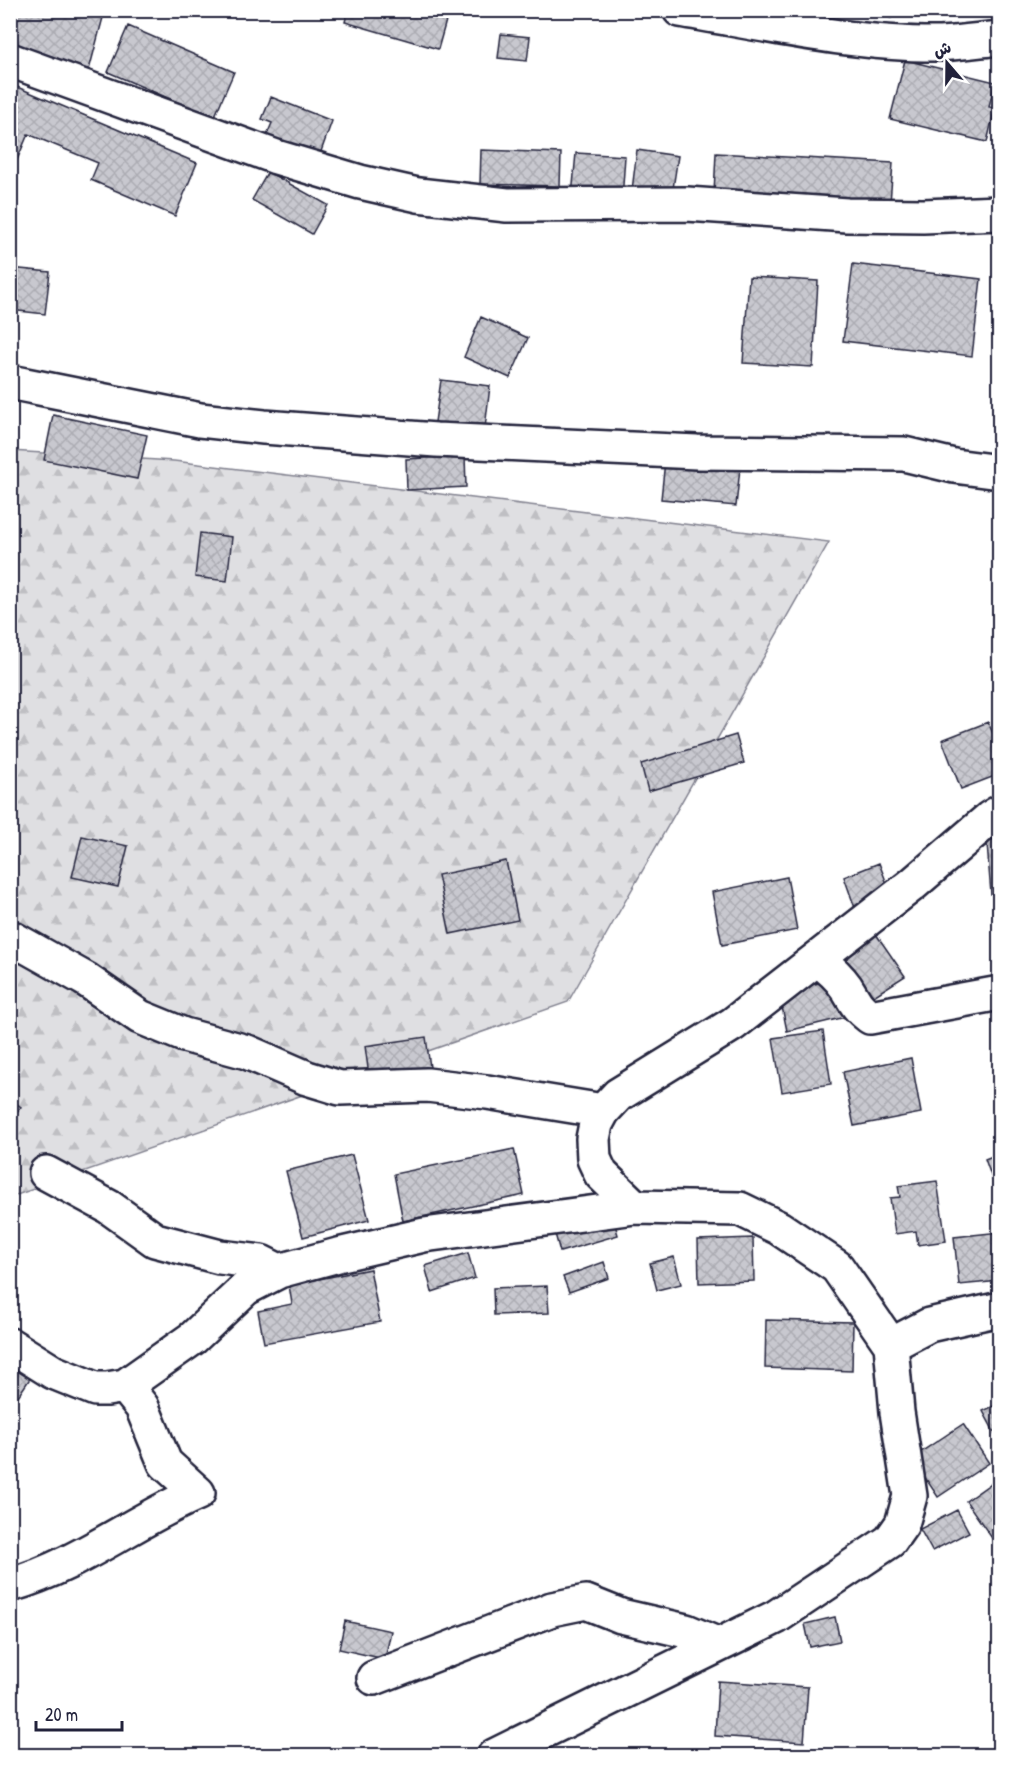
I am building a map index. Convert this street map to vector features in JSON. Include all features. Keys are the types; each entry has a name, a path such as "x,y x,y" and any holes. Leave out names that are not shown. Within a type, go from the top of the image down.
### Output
{"street":[{"path":"680,10 838,36 885,41 940,44 999,38"},
{"path":"10,60 276,157 360,182 418,195 507,205 687,204 846,215 923,216 999,213"},
{"path":"10,382 200,420 264,427 436,440 649,450 904,454 954,466 999,472"},
{"path":"635,1207 601,1174 594,1159 593,1139 596,1124 603,1111 618,1095 733,1023 913,884 999,812"},
{"path":"10,937 85,979 140,1017 184,1035 247,1052 308,1078 340,1088 427,1085 487,1092 603,1111"},
{"path":"817,959 832,971 845,986 856,1006 870,1017 999,993"},
{"path":"46,1173 109,1207 155,1240 220,1257 261,1262 279,1271"},
{"path":"10,1345 52,1372 95,1389 125,1386 193,1338 246,1288 279,1271 424,1235 635,1207 740,1209 779,1228 837,1267 891,1345 897,1412 910,1496 902,1524 890,1540 776,1617 494,1755"},
{"path":"891,1345 929,1324 999,1309"},
{"path":"10,1586 27,1581 86,1553 168,1506 198,1493 165,1463 142,1407 125,1386"},
{"path":"374,1678 552,1609 586,1602 621,1617 686,1631 719,1645"}],"green space":[{"path":"10,451 174,461 829,542 568,1002 11,1197"}],"building":[{"path":"10,10 105,10 89,70 10,51"},
{"path":"348,10 449,10 438,49 345,22"},
{"path":"865,10 894,10 891,18"},
{"path":"128,26 234,72 214,118 108,72"},
{"path":"501,34 530,37 527,61 498,58"},
{"path":"905,60 995,82 989,107 995,108 987,142 890,119"},
{"path":"10,84 197,163 175,216 91,180 98,163 28,134 17,160 10,157"},
{"path":"271,97 332,121 319,157 266,137 272,123 262,119"},
{"path":"481,150 561,153 560,186 480,184"},
{"path":"637,150 678,156 672,195 632,190"},
{"path":"576,153 625,156 622,200 572,196"},
{"path":"716,153 893,163 890,203 714,193"},
{"path":"268,172 328,205 312,234 252,200"},
{"path":"853,264 981,279 972,356 843,341"},
{"path":"10,268 50,272 45,314 10,310"},
{"path":"749,277 818,281 813,367 743,363"},
{"path":"481,317 528,338 510,378 464,357"},
{"path":"441,380 490,386 485,428 435,422"},
{"path":"53,415 147,435 137,479 44,460"},
{"path":"465,456 466,487 407,490 406,459"},
{"path":"665,461 740,468 736,506 661,499"},
{"path":"200,533 232,537 227,581 195,577"},
{"path":"988,722 1000,750 1000,774 961,789 942,740"},
{"path":"736,735 744,763 648,791 641,764"},
{"path":"1000,830 1000,893 991,894 986,831"},
{"path":"82,836 128,846 118,887 72,877"},
{"path":"506,861 518,920 450,934 438,875"},
{"path":"879,863 891,894 855,908 844,877"},
{"path":"787,877 797,930 722,945 712,892"},
{"path":"876,934 905,976 866,1001 838,959"},
{"path":"837,979 846,1017 787,1031 779,992"},
{"path":"823,1031 831,1084 782,1092 773,1038"},
{"path":"426,1037 431,1075 370,1083 365,1046"},
{"path":"911,1058 921,1113 854,1126 843,1072"},
{"path":"10,1099 21,1107 10,1120"},
{"path":"514,1149 524,1195 403,1221 394,1174"},
{"path":"1000,1153 1000,1201 985,1159"},
{"path":"352,1155 369,1220 303,1237 286,1171"},
{"path":"937,1181 946,1241 918,1245 916,1231 895,1234 890,1198 900,1197 898,1186"},
{"path":"612,1214 618,1235 560,1252 554,1230"},
{"path":"1000,1232 1000,1281 959,1285 954,1237"},
{"path":"753,1238 754,1281 699,1283 698,1240"},
{"path":"468,1253 475,1278 432,1292 425,1266"},
{"path":"674,1257 681,1284 657,1290 650,1263"},
{"path":"604,1262 609,1278 569,1292 563,1277"},
{"path":"370,1269 380,1322 264,1343 258,1311 292,1304 289,1285"},
{"path":"547,1286 549,1313 494,1315 493,1288"},
{"path":"766,1320 853,1322 852,1371 765,1368"},
{"path":"10,1364 31,1377 10,1408"},
{"path":"1000,1403 1000,1443 983,1411"},
{"path":"963,1424 989,1463 938,1497 912,1458"},
{"path":"1000,1477 1000,1537 994,1541 966,1501"},
{"path":"957,1510 969,1532 932,1551 920,1529"},
{"path":"835,1617 840,1641 810,1647 805,1624"},
{"path":"345,1621 391,1631 385,1659 339,1649"},
{"path":"718,1681 808,1687 804,1742 715,1736"}]}
